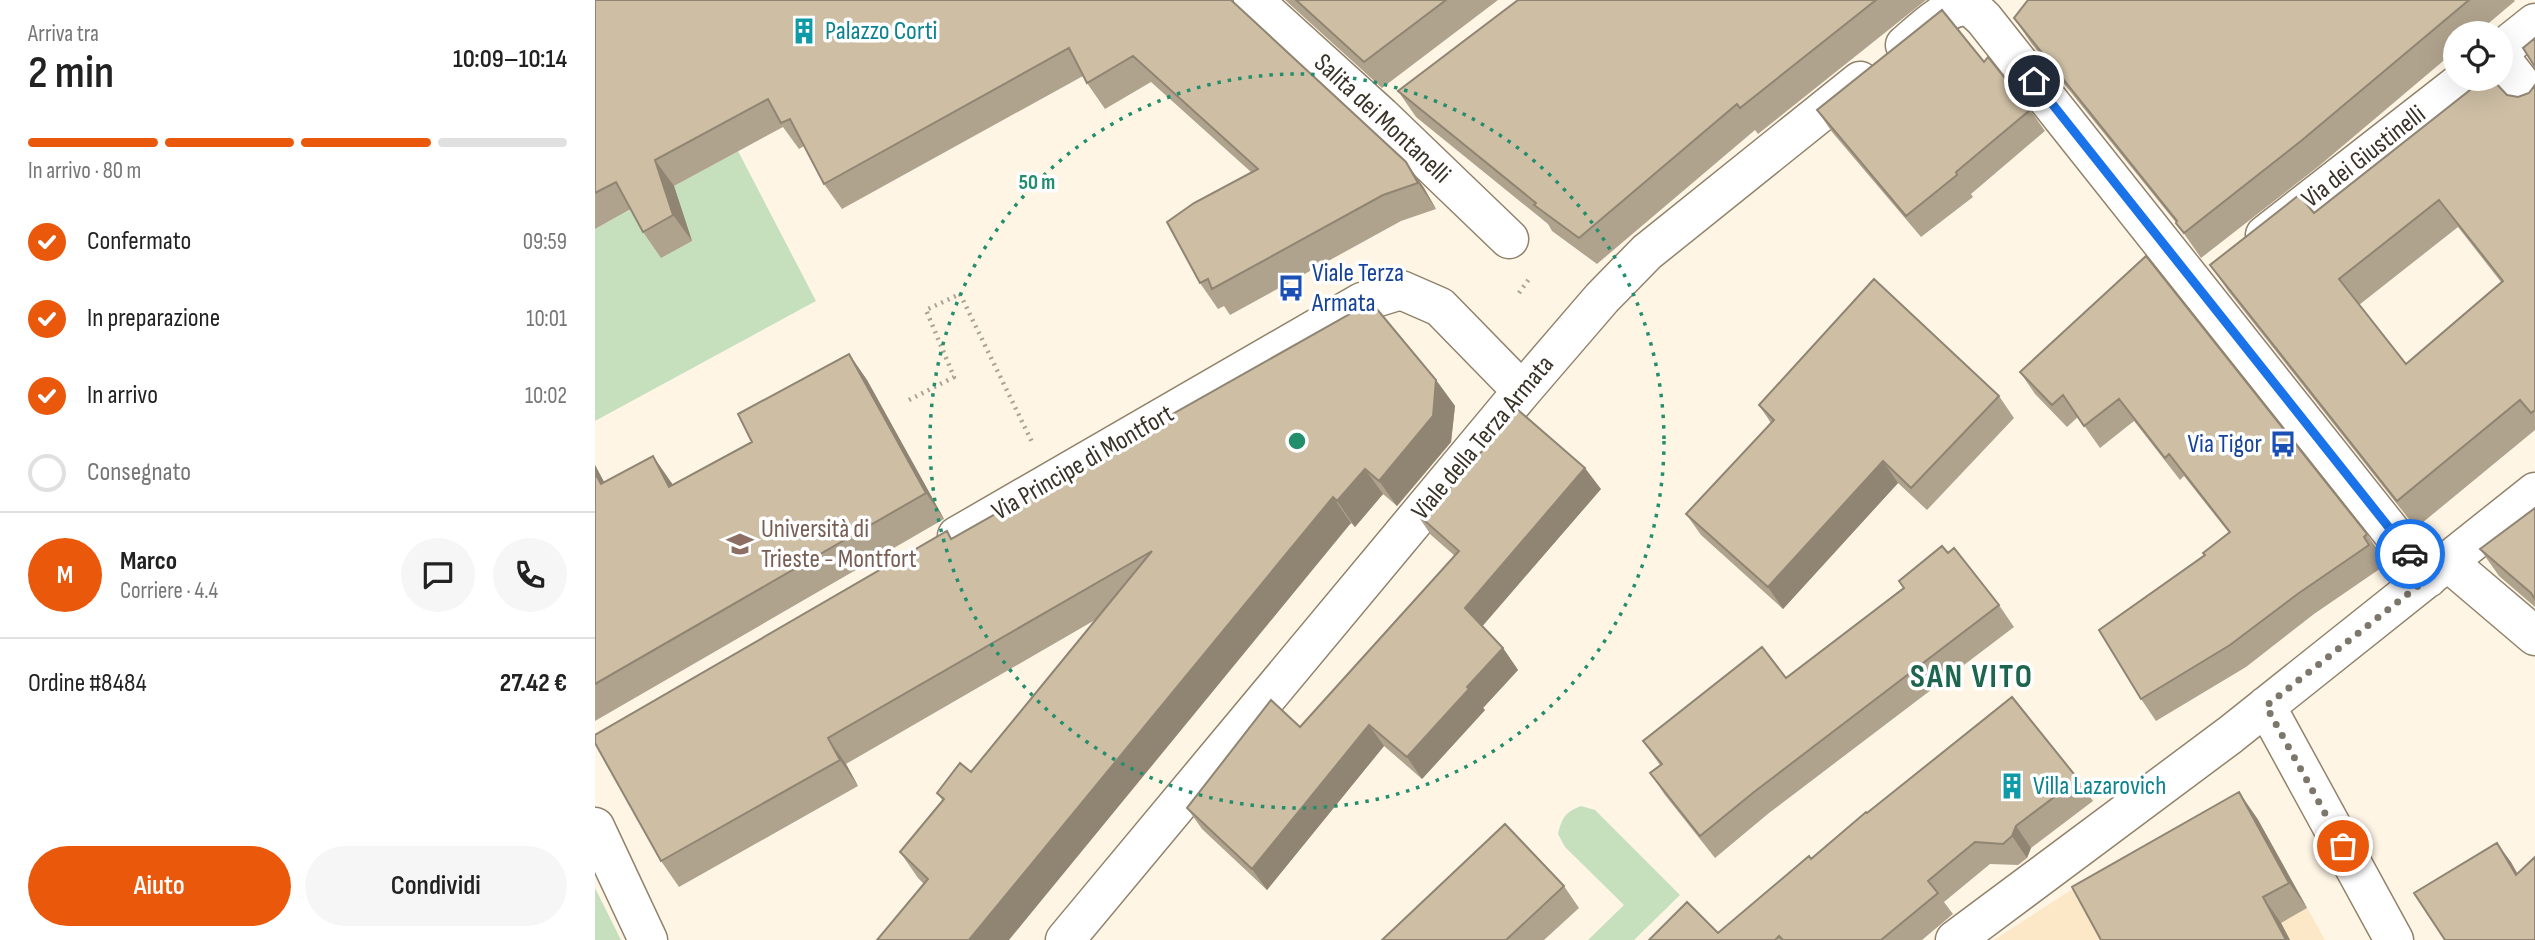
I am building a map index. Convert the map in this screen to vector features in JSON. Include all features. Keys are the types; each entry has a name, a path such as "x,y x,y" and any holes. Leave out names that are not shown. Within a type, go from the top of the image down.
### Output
{"street":[{"name":"Salita dei Montanelli","path":"1253,0 1381,116 1509,239"},
{"name":"Viale della Terza Armata","path":"1065,940 1521,391 1602,298 1647,252 1945,13 1966,7 1984,19 2198,288"},
{"path":"2513,40 2535,23"},
{"path":"2513,74 2535,102"},
{"path":"1381,116 1414,91"},
{"name":"Via dei Giustinelli","path":"2198,288 2450,91"},
{"path":"2198,288 2438,570 2535,636"},
{"name":"Via Principe di Montfort","path":"930,552 1362,302 1401,290 1440,307 1521,391"},
{"path":"1955,940 2229,735 2535,492"},
{"path":"2266,706 2394,940"},
{"path":"595,827 648,940"}],"path":[{"path":"909,400 954,377 926,310 960,294 1036,449"}],"shaded area":[{"path":"2257,818 2325,940 1994,940 2077,886"}],"green space":[{"path":"738,151 816,301 595,421 595,229"},
{"path":"1581,806 1595,810 1680,895 1634,940 1588,940 1624,905 1565,847 1558,834 1565,816"},
{"path":"595,888 621,940 595,940"}],"building":[{"path":"595,0 1231,0 1406,162 1418,183 1383,195 1212,289 1208,279 1200,283 1167,222 1194,203 1258,169 1133,56 1087,83 1069,48 824,184 790,119 781,123 768,99 655,160 673,215 643,232 616,182 595,193"},
{"path":"1296,0 1446,0 1364,62"},
{"path":"1518,0 1876,0 1740,108 1737,104 1579,238 1534,205 1536,203 1398,91"},
{"path":"2028,0 2469,0 2301,141 2184,233 2014,18"},
{"path":"1942,10 1984,62 1988,57 2030,110 1906,216 1817,110"},
{"path":"2535,38 2535,67 2523,48"},
{"path":"2535,85 2535,410 2531,413 2520,400 2397,501 2210,265 2299,195 2314,213 2469,91 2503,91 2507,95 2518,97 2529,93","holes":["2439,200 2503,281 2406,364 2339,279"]},
{"path":"2146,256 2367,534 2364,537 2369,545 2230,645 2141,699 2099,630 2205,555 2203,553 2230,532 2169,454 2165,458 2119,399 2084,426 2063,395 2052,405 2020,372"},
{"path":"1874,279 1999,396 1911,488 1883,461 1768,587 1686,514 1774,420 1759,405"},
{"path":"1371,302 1436,380 1433,416 1379,481 1365,469 1337,501 1333,497 969,940 877,940 928,879 900,852 944,799 937,793 960,763 971,772 1152,551 828,738 840,760 661,861 595,743 595,735 947,531 951,539"},
{"path":"849,354 926,493 595,684 595,473 601,484 653,456 669,487 752,442 738,414"},
{"path":"1518,410 1585,468 1465,608 1503,648 1407,757 1369,725 1252,869 1187,808 1271,700 1300,727 1459,551 1416,513 1428,498 1426,515"},
{"path":"2535,508 2535,599 2480,549"},
{"path":"1942,546 1948,553 1954,548 1999,605 1700,836 1650,773 1662,764 1643,741 1762,647 1786,678 1904,588 1899,581"},
{"path":"2012,697 2078,779 2016,826 2012,836 2003,844 1975,842 1928,881 1938,893 1881,940 1783,940 1779,936 1775,940 1649,940 1687,902 1718,933 1809,856 1811,859"},
{"path":"2239,792 2289,883 2263,897 2286,940 2101,940 2072,887"},
{"path":"1505,824 1564,886 1506,940 1382,940"},
{"path":"2497,843 2516,875 2535,857 2535,940 2445,940 2414,893"}],"way so far":[{"path":"2343,846 2266,706 2428,578 2410,554"}],"place":[{"name":"Palazzo Corti","path":"804,31"},
{"name":"Viale Terza Armata","path":"1291,288"},
{"name":"Via Tigor","path":"2283,444"},
{"name":"Università di Trieste - Montfort","path":"740,544"},
{"name":"Villa Lazarovich","path":"2012,786"}],"district":[{"name":"SAN VITO","path":"1972,677"}],"route":[{"path":"2034,81 2410,554"}]}
